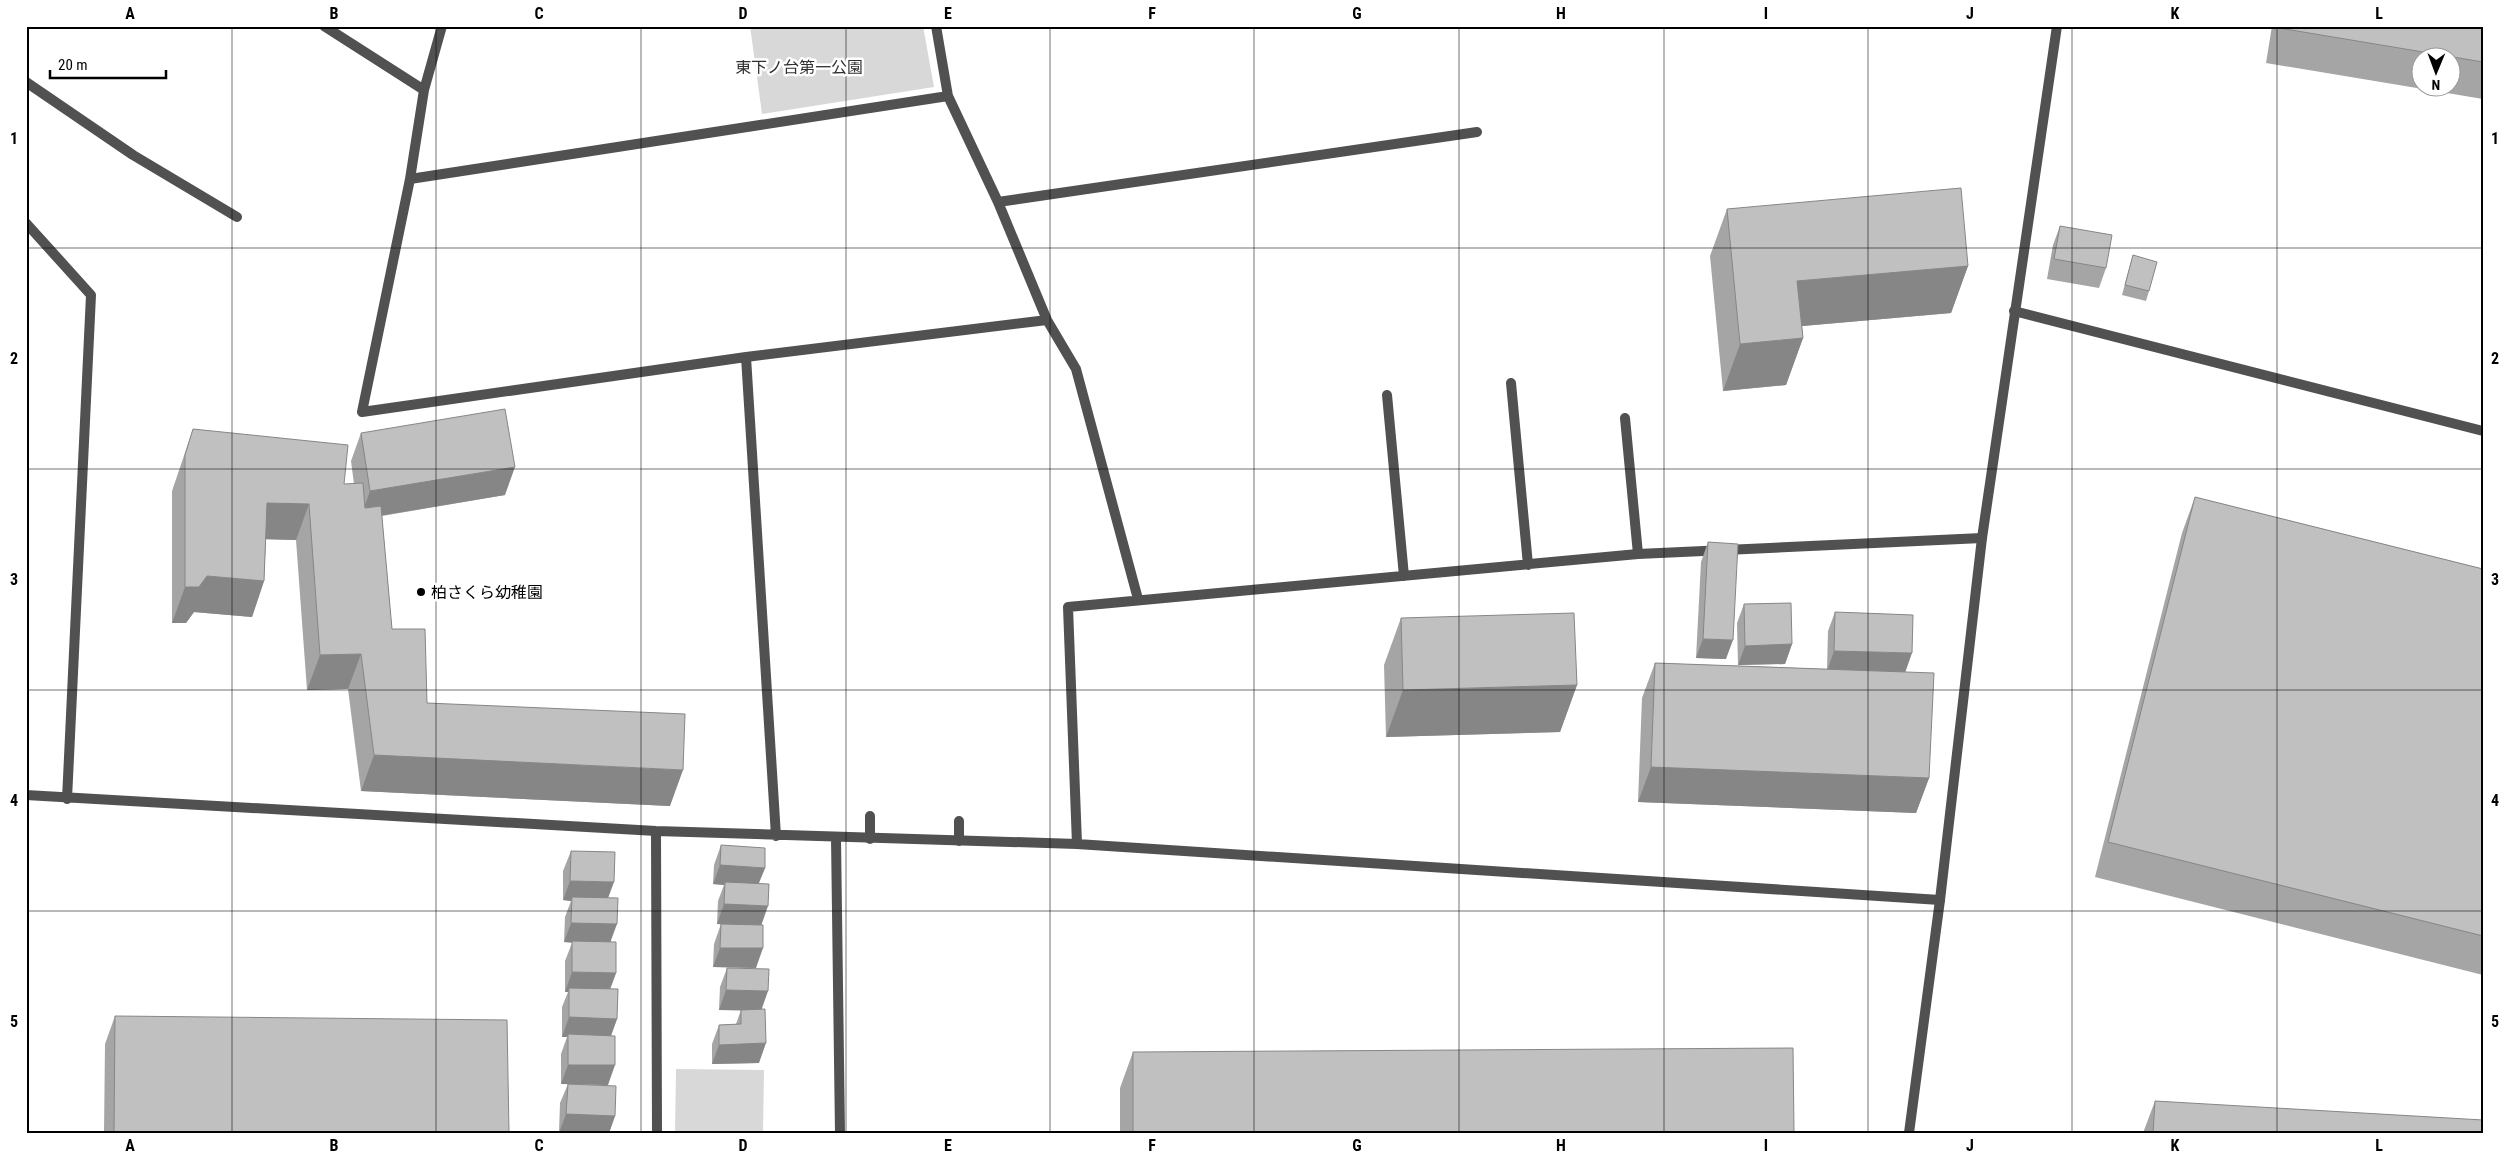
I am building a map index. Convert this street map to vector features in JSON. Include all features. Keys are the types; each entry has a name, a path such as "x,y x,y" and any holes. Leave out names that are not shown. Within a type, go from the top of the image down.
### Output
{"street":[{"path":"324,26 424,90"},
{"path":"442,26 424,90 410,178 362,412 746,357 1047,320"},
{"path":"936,26 948,96 998,202 1047,320 1076,369 1138,599"},
{"path":"1909,1133 1940,900 1982,538 2057,26"},
{"path":"26,82 133,155 238,217"},
{"path":"410,178 948,96"},
{"path":"998,202 1477,132"},
{"path":"26,223 91,294 67,799"},
{"path":"2014,311 2483,431"},
{"path":"746,357 776,836"},
{"path":"1511,383 1528,565"},
{"path":"1387,395 1404,576"},
{"path":"1625,418 1638,554"},
{"path":"1077,844 1068,606 1638,554 1982,538"},
{"path":"26,795 67,799 656,831 1077,844 1940,900"},
{"path":"870,816 870,839"},
{"path":"959,821 959,841"},
{"path":"656,831 657,1133"},
{"path":"836,838 840,1133"}],"green space":[{"name":"東下ノ台第一公園","path":"750,26 923,26 934,87 762,114"},
{"path":"676,1069 764,1070 763,1133 675,1133"}],"building":[{"path":"2279,26 2483,26 2483,62 2462,58 2462,48 2412,48 2412,50 2279,28"},
{"path":"1961,188 1968,266 1797,281 1803,338 1740,344 1727,209"},
{"path":"2060,226 2112,235 2106,268 2054,259"},
{"path":"2133,255 2157,262 2149,291 2125,285"},
{"path":"505,409 515,467 370,491 361,433"},
{"path":"193,429 348,445 344,484 363,483 365,508 381,506 392,629 425,629 427,703 685,714 683,770 374,755 361,654 320,655 309,504 267,503 264,581 207,576 199,587 185,587 185,455"},
{"path":"2195,497 2483,569 2483,936 2108,842"},
{"path":"1708,542 1738,544 1733,640 1703,639"},
{"path":"1791,603 1792,644 1745,646 1744,604"},
{"path":"1835,612 1913,615 1912,653 1834,651"},
{"path":"1574,613 1577,685 1403,690 1401,618"},
{"path":"1655,663 1934,673 1929,778 1651,767"},
{"path":"721,845 765,848 765,868 720,865"},
{"path":"571,851 615,852 614,882 570,881"},
{"path":"725,882 769,884 768,906 724,904"},
{"path":"572,897 618,898 617,924 571,923"},
{"path":"721,924 763,925 763,948 720,948"},
{"path":"572,941 616,942 616,973 572,972"},
{"path":"727,968 769,969 768,991 726,990"},
{"path":"569,988 618,989 617,1019 569,1017"},
{"path":"765,1009 766,1043 719,1045 719,1025 741,1024 741,1010"},
{"path":"115,1016 507,1020 509,1133 114,1133"},
{"path":"568,1034 615,1036 615,1065 568,1065"},
{"path":"1793,1048 1794,1133 1133,1133 1133,1052"},
{"path":"568,1084 616,1086 615,1116 566,1114"},
{"path":"2155,1101 2483,1120 2483,1133 2153,1133"}],"place":[{"name":"柏さくら幼稚園","path":"421,592"}]}
